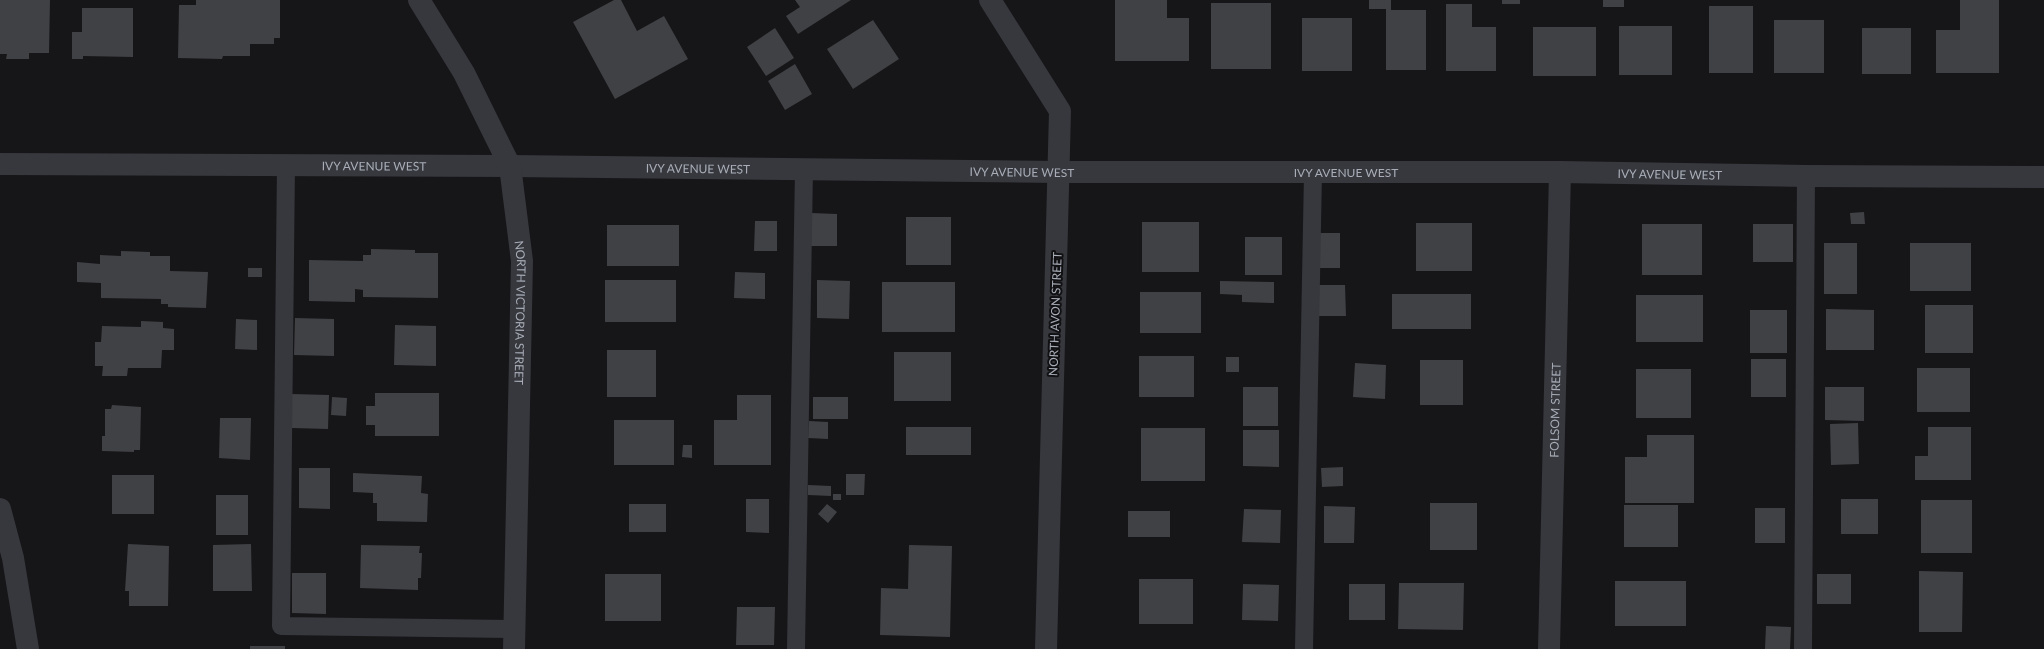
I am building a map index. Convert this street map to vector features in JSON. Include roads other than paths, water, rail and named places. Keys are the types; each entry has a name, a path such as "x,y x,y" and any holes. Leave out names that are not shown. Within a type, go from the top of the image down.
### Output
{"street":[{"name":"NORTH VICTORIA STREET","path":"419,0 464,73 510,166 522,261 514,639"},
{"name":"NORTH AVON STREET","path":"990,0 1060,111 1046,649"},
{"name":"IVY AVENUE WEST","path":"0,164 510,166 1059,172 1560,172 1806,176 2044,177"},
{"name":"FOLSOM STREET","path":"1549,649 1560,172"},
{"path":"0,509 13,558 28,649"}],"lane":[{"path":"286,165 281,626 514,639"},
{"path":"796,649 804,169"},
{"path":"1304,649 1313,173"},
{"path":"1803,649 1806,176"}]}
